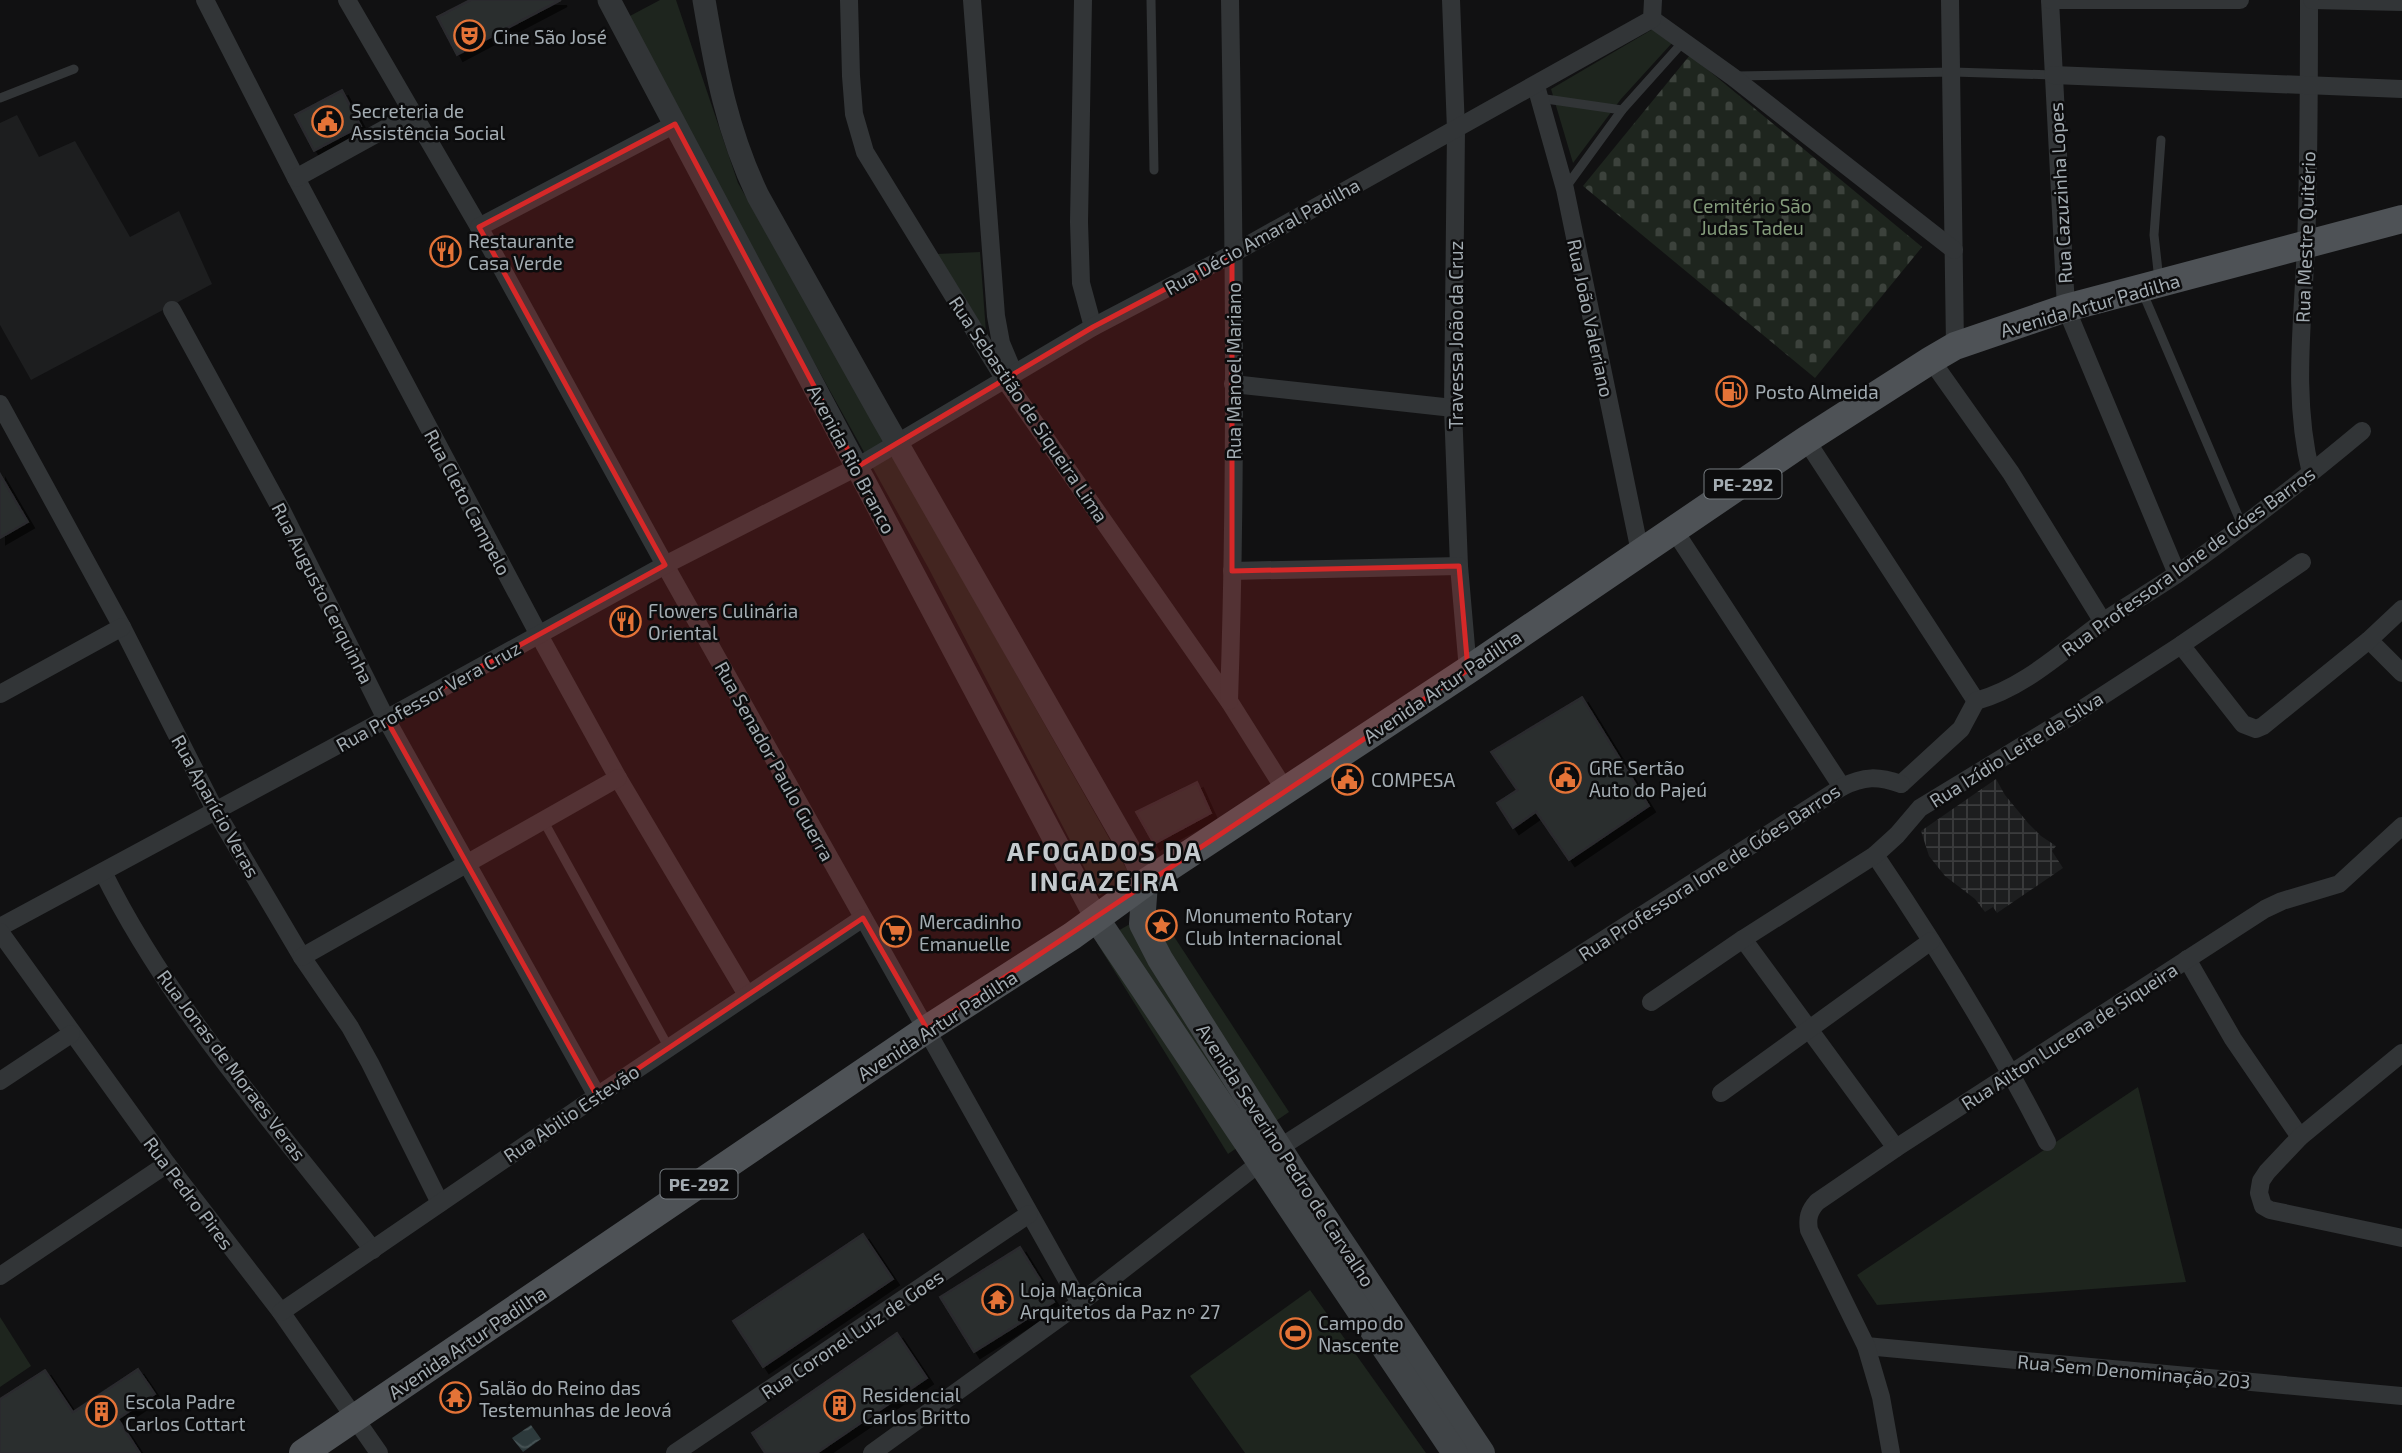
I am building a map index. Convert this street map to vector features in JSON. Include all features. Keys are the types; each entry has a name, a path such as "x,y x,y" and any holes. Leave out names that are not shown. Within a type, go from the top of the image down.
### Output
{"main road":[{"name":"Avenida Artur Padilha","path":"303,1453 927,1029 1072,936 1145,883 1468,670 1807,440 1943,353 2066,308 2402,219"},
{"name":"Avenida Severino Pedro de Carvalho","path":"1145,883 1142,924 1277,1166"},
{"name":"Avenida Severino Pedro de Carvalho","path":"1096,918 1482,1453"},
{"name":"Avenida Severino Pedro de Carvalho","path":"1327,1241 1455,1453"}],"street":[{"name":"Rua Cleto Campelo","path":"205,0 296,178 539,635 618,778 747,995"},
{"name":"Rua Senador Paulo Guerra","path":"347,0 479,228 665,565 1080,1303"},
{"name":"Avenida Rio Branco","path":"609,0 1096,918"},
{"path":"704,0 717,80 741,159 758,196 897,445 1134,857 1145,883"},
{"name":"Rua Sebastião de Siqueira Lima","path":"849,0 854,114 865,152 1009,377 1229,701 1285,790"},
{"path":"972,0 996,316 1009,377"},
{"path":"1083,0 1079,222 1081,283 1093,327"},
{"name":"Rua Manoel Mariano","path":"1229,701 1233,571 1230,0"},
{"name":"Travessa João da Cruz","path":"1451,0 1456,130 1453,408 1459,566 1468,670"},
{"path":"1653,0 1652,19 1733,76 1954,250"},
{"path":"1950,0 1954,250 1943,353 2011,472 2103,622"},
{"path":"2050,0 2240,0"},
{"name":"Rua Cazuzinha Lopes","path":"2050,0 2066,308 2177,574"},
{"path":"2311,0 2402,2"},
{"name":"Rua Mestre Quitério","path":"2311,0 2306,245 2300,342 2301,417 2311,473"},
{"name":"Rua Décio Amaral Padilha","path":"857,467 1093,327 1233,254 1456,130 1538,92 1652,19"},
{"path":"2053,75 2402,89"},
{"name":"Rua João Valeriano","path":"1538,92 1564,189 1640,552"},
{"path":"296,178 412,114"},
{"path":"479,228 676,124"},
{"name":"Rua Augusto Cerquinha","path":"172,310 282,511 386,719 597,1096"},
{"path":"1233,384 1453,408"},
{"name":"Rua Aparício Veras","path":"0,404 122,627 215,810 302,957 350,1027 440,1203"},
{"name":"Rua Professora Ione de Góes Barros","path":"1976,701 1999,694 2021,682 2103,622 2177,574 2311,473 2362,430"},
{"path":"1807,440 1976,701 1961,729 1901,784 1920,808"},
{"name":"Rua Professor Vera Cruz","path":"0,927 665,565 857,467"},
{"path":"1674,530 1842,787"},
{"name":"Rua Izídio Leite da Silva","path":"1651,1002 1742,939 1875,855 1920,808 2181,645 2302,562"},
{"path":"1233,571 1459,566"},
{"path":"2181,645 2243,724 2256,729 2369,640 2402,609"},
{"path":"0,694 122,627"},
{"path":"2369,640 2402,673"},
{"name":"Rua Professora Ione de Góes Barros","path":"872,1453 1080,1303 1277,1166 1842,787 1869,776 1882,777 1901,784"},
{"path":"302,957 618,778"},
{"name":"Rua Ailton Lucena de Siqueira","path":"1866,1346 1815,1244 1807,1220 1810,1210 1817,1202 2265,909 2282,901 2328,888 2347,877 2402,825"},
{"path":"1875,855 1967,995 2012,1073 2047,1142"},
{"name":"Rua Jonas de Moraes Veras","path":"103,872 126,919 145,949 215,1048 373,1250"},
{"name":"Rua Abilio Estevão","path":"281,1312 863,918"},
{"name":"Rua Pedro Pires","path":"0,932 167,1164 281,1312 379,1453"},
{"path":"1742,939 1896,1148"},
{"path":"1721,1093 1931,941"},
{"path":"2187,959 2233,1039 2300,1137"},
{"path":"0,1082 71,1034"},
{"path":"2402,1053 2300,1137 2261,1181 2260,1200 2263,1206 2270,1210 2402,1238"},
{"path":"0,1276 167,1164"},
{"name":"Rua Coronel Luiz de Goes","path":"676,1453 1029,1214"},
{"path":"1866,1346 1881,1397 1891,1453"},
{"name":"Rua Sem Denominação 203","path":"1866,1346 2402,1396"}],"lane":[{"path":"1151,0 1154,170"},
{"path":"1564,189 1622,110 1683,42"},
{"path":"0,99 74,69"},
{"path":"1733,76 1953,72 2053,75"},
{"path":"1538,92 1622,110"},
{"path":"2161,140 2151,287 2242,524"},
{"path":"543,820 669,1048"}],"highlighted area":[{"path":"675,124 857,467 1093,327 1232,254 1232,571 1459,566 1468,670 927,1029 863,918 597,1096 386,719 665,565 479,227"}],"shaded area":[{"path":"17,115 39,157 75,141 130,237 179,211 212,284 31,380 0,325 0,123"},
{"path":"1996,779 2005,795 2028,823 2056,846 2052,851 2063,868 1997,913 1993,907 1985,912 1975,899 1945,876 1929,856 1921,831"}],"green space":[{"path":"660,0 676,0 738,183 1130,875 1099,896 929,569 720,193 628,17"},
{"path":"1653,29 1672,43 1621,99 1573,163 1551,89"},
{"name":"Cemitério São Judas Tadeu","path":"1690,55 1922,247 1815,378 1583,186"},
{"path":"980,252 986,332 937,254"},
{"path":"1156,909 1289,1112 1228,1154 1097,943"},
{"path":"2138,1087 2186,1282 1877,1305 1857,1275"},
{"name":"Campo do Nascente","path":"1310,1290 1426,1453 1245,1453 1190,1376"},
{"path":"0,1317 31,1366 0,1387"}],"water":[{"path":"531,1425 541,1439 523,1452 512,1438"}],"building":[{"name":"Cine São José","path":"470,0 561,0 457,55 437,17"},
{"name":"Secreteria de Assistência Social","path":"342,90 361,126 314,151 295,115"},
{"path":"0,474 28,522 0,538"},
{"name":"GRE Sertão Auto do Pajeú","path":"1582,697 1649,806 1569,860 1536,812 1513,828 1497,803 1517,790 1491,752"},
{"path":"1197,782 1211,813 1154,844 1136,812"},
{"path":"863,1234 893,1279 763,1367 733,1321"},
{"name":"Loja Maçônica Arquitetos da Paz nº 27","path":"1020,1247 1054,1302 974,1352 940,1297"},
{"name":"Residencial Carlos Britto","path":"897,1333 927,1378 817,1453 765,1453 752,1433"},
{"name":"Escola Padre Carlos Cottart","path":"138,1369 155,1394 118,1419 140,1453 0,1453 0,1399 45,1370 73,1412"}],"place":[{"name":"Cine São José","path":"470,36"},
{"name":"Secreteria de Assistência Social","path":"328,121"},
{"name":"Restaurante Casa Verde","path":"445,251"},
{"name":"Posto Almeida","path":"1732,391"},
{"name":"Flowers Culinária Oriental","path":"625,621"},
{"name":"GRE Sertão Auto do Pajeú","path":"1566,778"},
{"name":"COMPESA","path":"1348,779"},
{"name":"Monumento Rotary Club Internacional","path":"1162,926"},
{"name":"Mercadinho Emanuelle","path":"896,932"},
{"name":"Loja Maçônica Arquitetos da Paz nº 27","path":"997,1300"},
{"name":"Campo do Nascente","path":"1295,1333"},
{"name":"Salão do Reino das Testemunhas de Jeová","path":"456,1398"},
{"name":"Residencial Carlos Britto","path":"839,1405"},
{"name":"Escola Padre Carlos Cottart","path":"102,1412"}],"district":[{"name":"AFOGADOS DA INGAZEIRA","path":"1105,865"}]}
